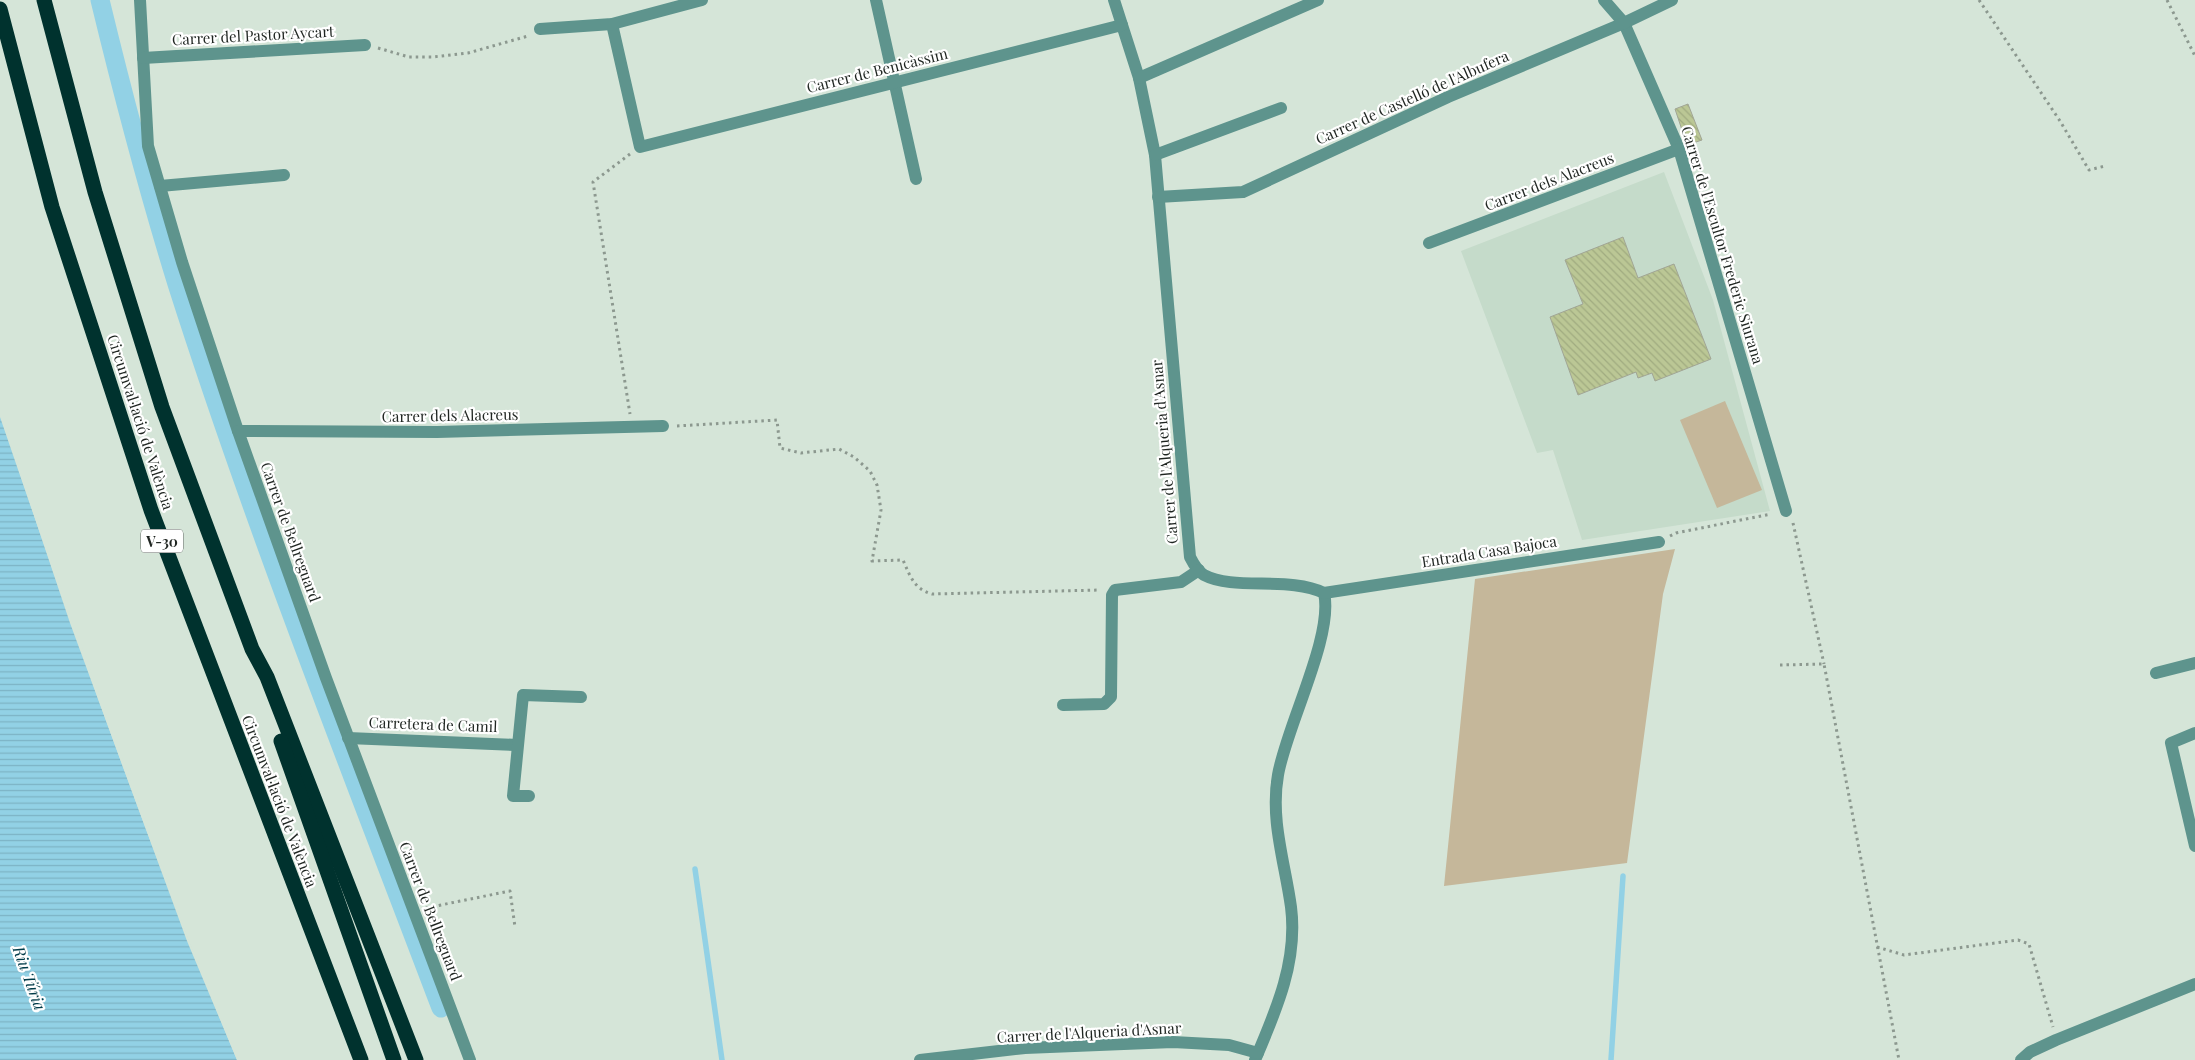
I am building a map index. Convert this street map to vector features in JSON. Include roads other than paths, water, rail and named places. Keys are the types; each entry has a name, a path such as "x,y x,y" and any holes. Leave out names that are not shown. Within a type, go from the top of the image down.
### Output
{"highway":[{"name":"Circumval·lació de València","path":"44,0 94,192 162,407 195,500 252,648 259,680 394,1060"},
{"name":"Circumval·lació de València","path":"0,9 52,207 150,510 361,1060"},
{"path":"252,648 267,677 416,1060"}],"street":[{"name":"Carrer de Bellreguard","path":"140,0 148,146 182,262 238,431 348,738 470,1060"},
{"path":"540,29 612,24 702,0"},
{"path":"876,0 896,82 916,179"},
{"name":"Carrer de l'Alqueria d'Asnar","path":"1114,0 1139,78 1155,155 1187,542 1190,556 1199,570"},
{"path":"1139,78 1318,0"},
{"name":"Carrer de l'Escultor Frederic Siurana","path":"1604,0 1624,23 1679,149 1786,511"},
{"name":"Carrer de Castelló de l'Albufera","path":"1158,196 1243,192 1448,97 1624,23 1672,0"},
{"name":"Carrer de Benicàssim","path":"612,24 640,146 1122,26"},
{"name":"Carrer del Pastor Aycart","path":"143,58 365,45"},
{"path":"1155,155 1281,108"},
{"name":"Carrer dels Alacreus","path":"1430,243 1679,149"},
{"path":"160,186 284,175"},
{"name":"Carrer dels Alacreus","path":"238,431 437,432 664,426"},
{"name":"Entrada Casa Bajoca","path":"1324,593 1659,542"},
{"path":"1063,705 1104,704 1111,697 1112,595 1115,590 1181,582 1199,570 1204,575 1222,580 1289,585 1324,593"},
{"name":"Carrer de l'Alqueria d'Asnar","path":"920,1060 1025,1048 1172,1042 1229,1045 1256,1057 1288,974 1292,938 1291,908 1276,821 1278,774 1321,635 1325,617 1324,593"},
{"path":"2156,673 2195,663"},
{"name":"Carretera de Camil","path":"529,796 513,796 523,695 581,697"},
{"path":"2195,733 2171,743 2195,846"},
{"name":"Carretera de Camil","path":"348,738 517,744"},
{"path":"2021,1060 2030,1052 2056,1040 2195,984"}],"water":[{"name":"Riu Túria","path":"0,417 84,660 143,821 237,1060 0,1060"}],"waterway":[{"path":"94,0 152,220 203,383 275,581 437,1010"},
{"path":"100,0 156,213 207,376 304,648 441,1008"},
{"path":"695,869 722,1060"},
{"path":"1611,1060 1623,876"}]}
